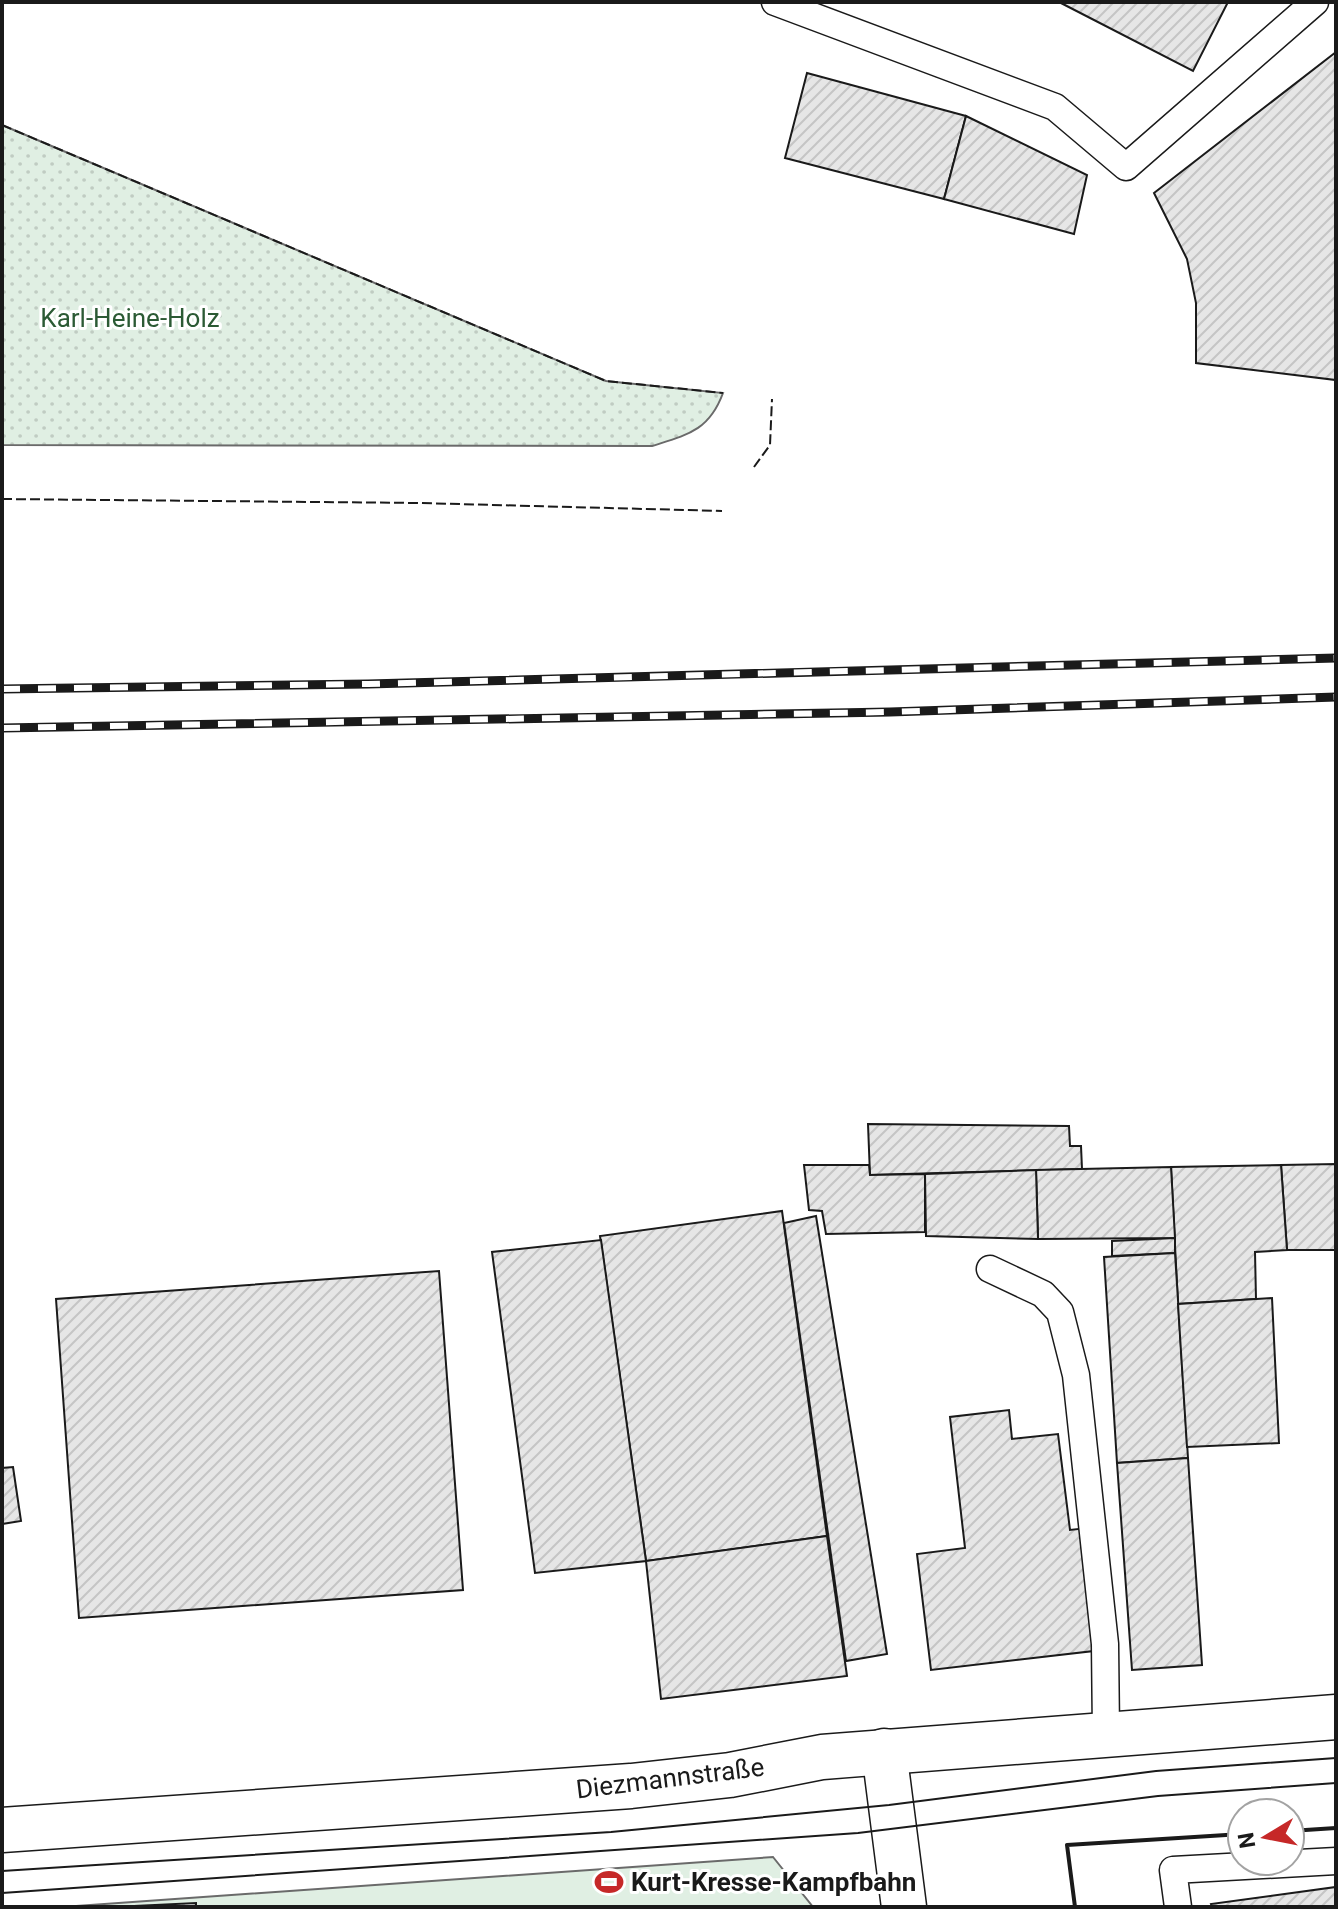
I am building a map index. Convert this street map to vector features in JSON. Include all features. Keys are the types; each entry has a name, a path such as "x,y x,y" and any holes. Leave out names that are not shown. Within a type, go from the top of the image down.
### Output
{"street":[{"name":"Diezmannstraße","path":"2,1830 644,1784 730,1775 822,1757 1336,1717"},
{"path":"884,1751 904,1907"}],"lane":[{"path":"775,2 1055,107 1126,167 1315,2"},
{"path":"990,1269 1043,1294 1060,1312 1076,1375 1105,1644 1106,1733"},
{"path":"1178,1907 1173,1870 1336,1861"}],"green space":[{"name":"Karl-Heine-Holz","path":"2,125 606,381 723,393 704,424 652,446 2,445"},
{"name":"Kurt-Kresse-Kampfbahn","path":"773,1857 813,1907 62,1907"}],"building":[{"path":"1059,2 1228,2 1193,71"},
{"path":"1336,52 1336,380 1196,363 1196,303 1187,259 1154,193"},
{"path":"807,73 966,116 944,199 785,158"},
{"path":"966,116 1087,175 1074,234 944,199"},
{"path":"868,1124 1069,1126 1070,1146 1081,1146 1082,1169 870,1175"},
{"path":"1336,1164 1336,1250 1287,1250 1281,1165"},
{"path":"804,1165 869,1165 870,1175 925,1174 925,1232 826,1234 822,1211 809,1210"},
{"path":"1281,1165 1287,1250 1255,1252 1256,1299 1178,1304 1171,1167"},
{"path":"1171,1167 1175,1238 1038,1239 1036,1170"},
{"path":"1036,1170 1038,1239 926,1236 925,1174"},
{"path":"782,1211 827,1536 646,1561 600,1236"},
{"path":"816,1216 887,1654 846,1661 784,1223"},
{"path":"1175,1238 1175,1253 1112,1256 1112,1241"},
{"path":"601,1240 646,1561 535,1573 492,1252"},
{"path":"1175,1253 1188,1458 1117,1463 1104,1257"},
{"path":"439,1271 463,1590 79,1618 56,1299"},
{"path":"1272,1298 1279,1443 1187,1447 1178,1304"},
{"path":"1009,1410 1012,1439 1058,1434 1070,1530 1087,1528 1102,1650 931,1670 917,1554 965,1548 950,1417"},
{"path":"1188,1458 1202,1665 1132,1670 1117,1463"},
{"path":"13,1467 21,1521 2,1524 2,1468"},
{"path":"827,1536 847,1676 661,1699 646,1561"},
{"path":"1336,1887 1336,1907 1212,1907 1211,1904"},
{"path":"196,1903 196,1907 113,1907"}],"tram line":[{"path":"2,1871 611,1832 889,1805 1156,1771 1336,1758"},
{"path":"2,1893 858,1833 1158,1796 1336,1783"}],"railway":[{"path":"2,689 368,684 1336,658"},
{"path":"2,728 890,712 1336,697"}],"fence":[{"path":"2,125 606,381 723,393"},
{"path":"754,467 770,445 772,399"},
{"path":"2,499 420,503 722,511"}],"wall":[{"path":"1306,1830 1336,1828"},
{"path":"1075,1907 1067,1845 1226,1835"}],"place":[{"name":"Kurt-Kresse-Kampfbahn","path":"609,1882"}]}
